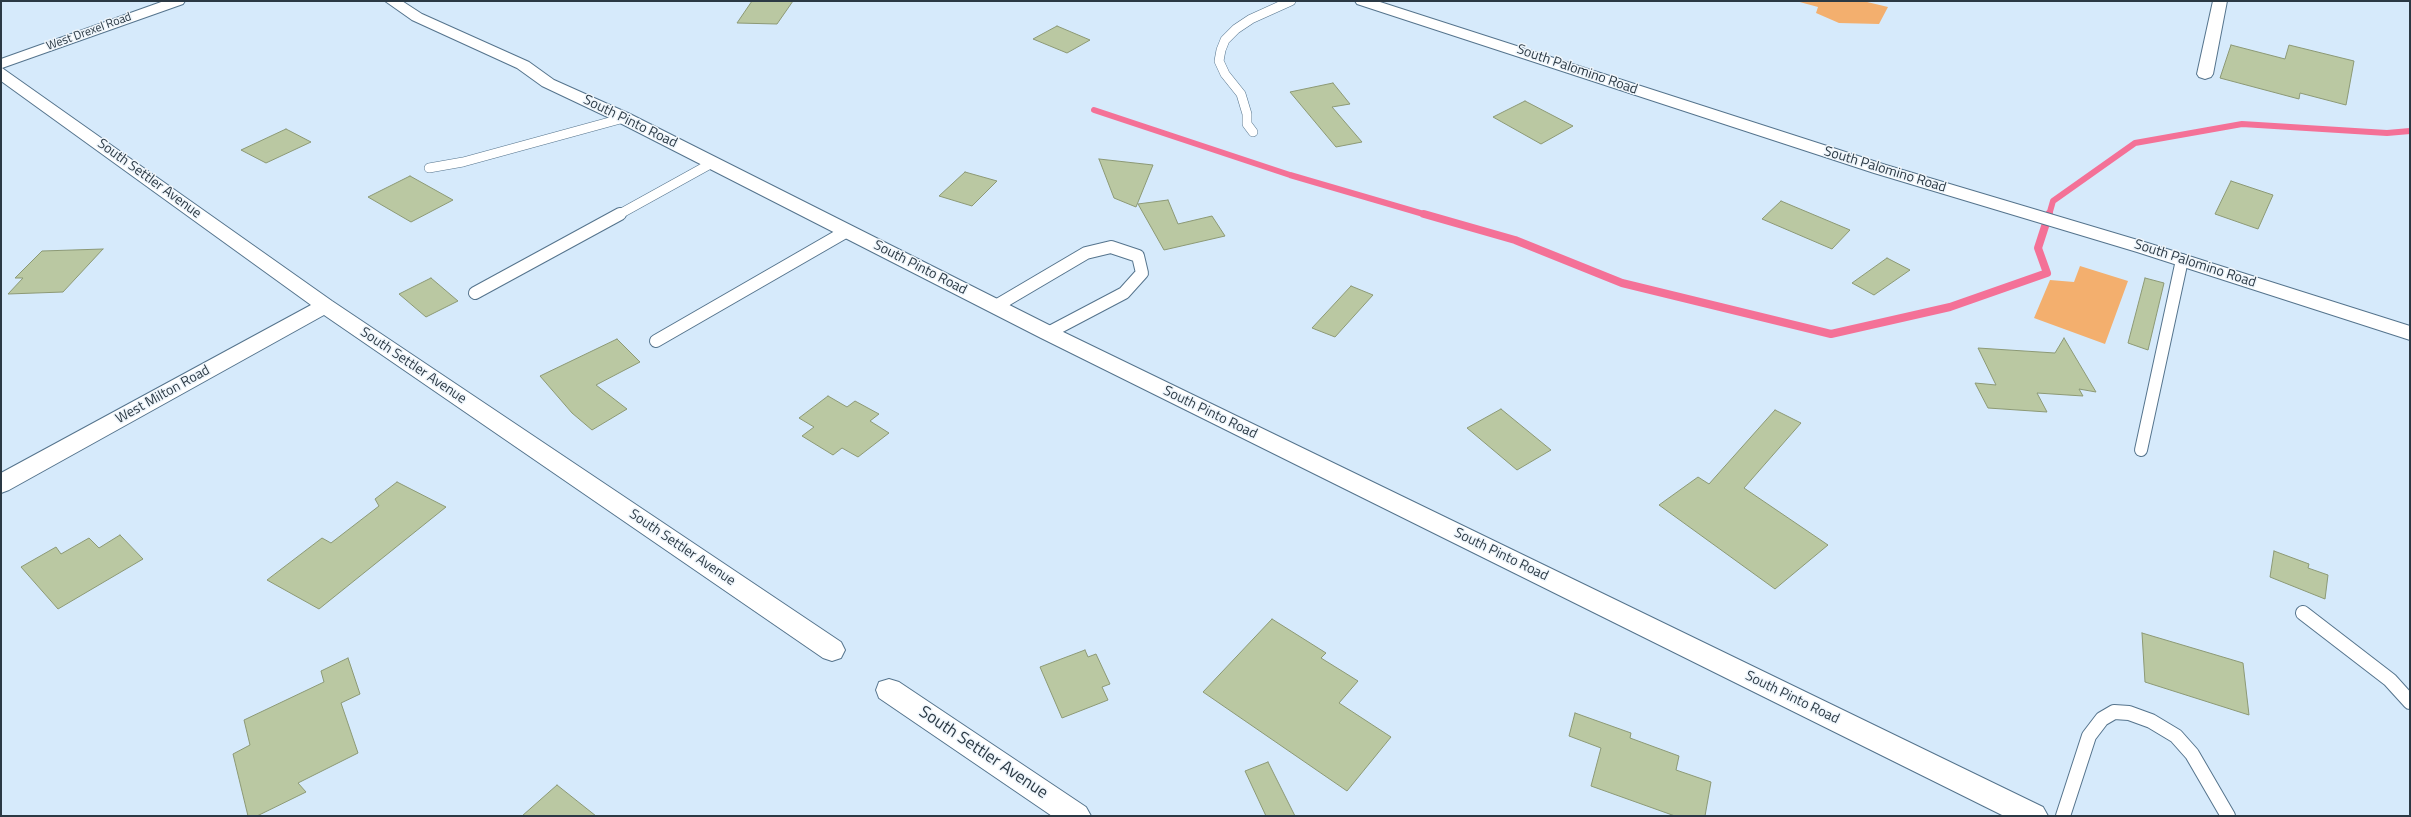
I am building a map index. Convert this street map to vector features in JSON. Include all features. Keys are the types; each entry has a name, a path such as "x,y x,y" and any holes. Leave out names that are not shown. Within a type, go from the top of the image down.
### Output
{"street":[{"name":"West Drexel Road","path":"1,64 178,1"},
{"name":"South Pinto Road","path":"392,1 417,17 523,65 548,83 624,118 1048,333 2033,816"},
{"name":"South Palomino Road","path":"1362,1 1880,169 2182,260 2410,333"},
{"path":"2205,74 2220,1"},
{"name":"South Settler Avenue","path":"1,73 325,306 832,650"},
{"name":"West Milton Road","path":"1,484 325,306"},
{"name":"South Settler Avenue","path":"890,690 1076,816"}],"lane":[{"path":"1253,132 1247,124 1247,114 1241,94 1225,74 1219,61 1221,50 1225,40 1236,29 1250,19 1291,1"},
{"path":"429,168 463,162 624,118"},
{"path":"474,293 712,163"},
{"path":"656,342 847,231"},
{"path":"996,306 1086,253 1111,247 1138,256 1142,273 1124,292 1048,333"},
{"path":"2141,450 2182,260"},
{"path":"2303,613 2390,680 2410,702"},
{"path":"2063,816 2089,736 2102,719 2114,712 2129,712 2151,721 2176,736 2192,754 2228,816"}],"shaded area":[{"path":"1796,1 1863,1 1888,7 1879,24 1839,23 1816,13 1818,7"},
{"path":"2080,266 2128,281 2105,344 2034,318 2050,280 2074,282"}],"building":[{"path":"752,1 793,1 777,24 737,23"},
{"path":"1057,26 1090,40 1067,53 1033,39"},
{"path":"2231,45 2285,59 2289,45 2354,61 2346,105 2300,93 2299,99 2220,78"},
{"path":"1333,83 1350,104 1332,107 1362,142 1336,147 1290,92"},
{"path":"1525,101 1573,126 1541,144 1493,117"},
{"path":"286,129 311,142 266,163 241,150"},
{"path":"1099,159 1153,165 1136,207 1114,198"},
{"path":"965,172 997,181 972,206 939,196"},
{"path":"410,176 453,200 411,222 368,197"},
{"path":"2231,181 2273,195 2258,229 2215,214"},
{"path":"1168,200 1178,224 1212,216 1225,236 1164,250 1138,204"},
{"path":"1781,201 1850,230 1832,249 1762,219"},
{"path":"103,249 63,292 8,294 23,278 15,278 42,251"},
{"path":"1887,258 1910,270 1874,295 1852,283"},
{"path":"431,278 458,301 426,317 399,294"},
{"path":"2145,278 2164,283 2148,350 2128,343"},
{"path":"1351,286 1373,295 1335,337 1312,328"},
{"path":"2064,338 2096,392 2079,389 2083,396 2037,393 2047,412 1988,408 1975,383 1996,385 1978,348 2055,353"},
{"path":"617,339 640,362 596,385 627,409 592,430 572,413 540,376"},
{"path":"828,396 847,407 855,401 879,414 870,421 889,433 858,457 842,448 833,455 802,436 814,427 799,418"},
{"path":"1501,409 1551,450 1517,470 1467,428"},
{"path":"1775,410 1801,423 1744,488 1828,545 1775,589 1659,505 1698,477 1709,484"},
{"path":"397,482 446,507 319,609 267,580 322,538 331,543 379,506 375,499"},
{"path":"120,535 143,559 58,609 21,567 56,547 61,554 89,538 99,548"},
{"path":"2274,551 2309,564 2308,568 2328,575 2325,599 2270,577"},
{"path":"1272,619 1326,653 1321,658 1358,681 1339,703 1391,737 1347,791 1203,692"},
{"path":"2142,633 2243,663 2249,715 2145,682"},
{"path":"1085,650 1088,657 1096,654 1110,684 1102,687 1108,700 1062,718 1040,667"},
{"path":"348,658 360,694 341,703 358,753 298,783 306,792 257,816 248,816 233,754 250,745 244,720 324,682 321,671"},
{"path":"1575,713 1631,733 1630,738 1679,756 1676,770 1711,782 1705,816 1675,816 1591,786 1601,748 1569,736"},
{"path":"1268,762 1295,816 1266,816 1245,771"},
{"path":"557,785 596,816 522,816"}],"waterway":[{"path":"1094,110 1290,175 1427,215"},
{"path":"2049,215 2053,201 2135,143 2242,124 2387,133 2410,131"},
{"path":"1424,214 1515,240 1622,283 1831,334 1950,307 2047,273 2038,248 2049,214"}]}
